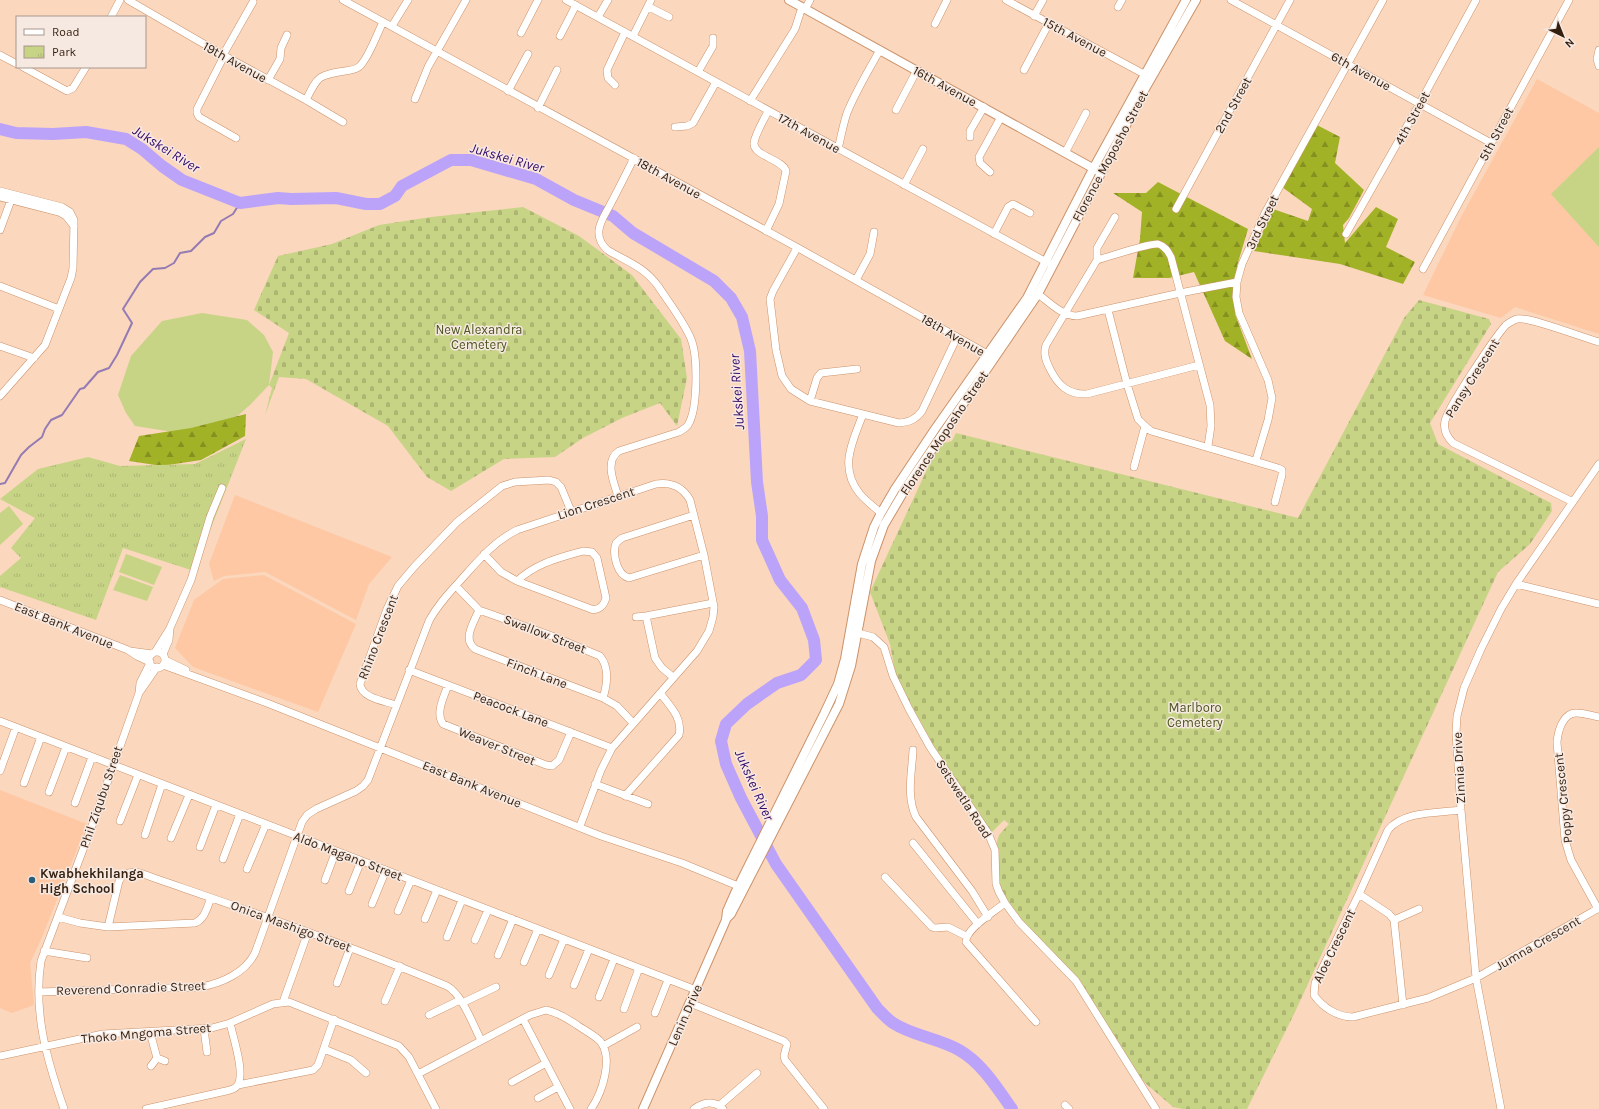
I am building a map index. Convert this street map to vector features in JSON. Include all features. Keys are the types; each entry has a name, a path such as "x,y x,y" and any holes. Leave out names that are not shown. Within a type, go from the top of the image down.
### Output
{"street":[{"path":"112,16 120,0"},
{"name":"19th Avenue","path":"128,0 223,56 306,100 343,122"},
{"name":"18th Avenue","path":"343,0 438,51 538,108 634,158 991,356"},
{"path":"392,26 408,0"},
{"path":"415,99 425,74 466,0"},
{"path":"521,33 538,0"},
{"name":"17th Avenue","path":"566,0 1049,264"},
{"path":"598,17 608,0"},
{"name":"16th Avenue","path":"789,0 1097,170"},
{"path":"750,101 810,0"},
{"path":"935,24 947,0"},
{"name":"15th Avenue","path":"1006,0 1144,74"},
{"path":"1034,16 1043,0"},
{"name":"Florence Moposho Street","path":"742,887 792,796 828,726 844,689 858,633 871,561 884,525 907,486 1049,264 1144,74 1186,0"},
{"name":"Florence Moposho Street","path":"1097,170 1196,0"},
{"name":"6th Avenue","path":"1231,0 1491,143"},
{"name":"2nd Street","path":"1176,209 1290,0"},
{"name":"3rd Street","path":"1256,460 1268,420 1272,398 1268,380 1239,313 1236,297 1237,282 1242,264 1265,213 1382,0"},
{"name":"4th Street","path":"1346,234 1420,104 1476,0"},
{"name":"5th Street","path":"1423,269 1569,0"},
{"path":"236,138 199,117 196,113 223,56 253,2"},
{"path":"633,36 650,3 669,17"},
{"path":"560,36 576,5"},
{"path":"306,100 316,81 322,75 351,70 360,66 383,22"},
{"path":"1024,70 1049,23"},
{"path":"615,85 608,78 607,70 625,32"},
{"path":"268,80 280,59 281,48 287,35"},
{"path":"698,72 713,46 713,38"},
{"path":"838,149 853,98 880,50"},
{"path":"1599,50 1597,59 1599,66"},
{"path":"508,90 528,54"},
{"path":"0,55 16,63"},
{"path":"25,68 66,90 73,88 85,68"},
{"path":"538,108 557,70"},
{"path":"896,110 917,70"},
{"path":"676,127 687,126 693,123 716,82"},
{"path":"970,137 970,131 984,107"},
{"path":"766,231 779,204 786,171 782,166 759,152 754,145 768,111"},
{"path":"1065,153 1086,113"},
{"path":"990,172 980,163 979,157 1001,117"},
{"path":"904,185 923,149"},
{"path":"618,496 610,465 614,454 678,432 686,427 693,404 696,376 696,358 687,330 652,278 642,269 608,250 600,238 599,230 602,219 634,158"},
{"path":"0,190 65,208 74,217 72,272 47,341 0,396"},
{"path":"0,197 59,212 66,216 74,227"},
{"path":"0,230 12,200"},
{"path":"994,234 1010,205 1014,204 1030,213"},
{"path":"1115,217 1097,248 1097,260 1046,345 1044,353 1045,360 1055,378 1061,386 1073,393 1082,394 1199,365"},
{"path":"856,280 870,254 874,232"},
{"path":"1097,260 1152,244 1162,246 1171,257 1211,414 1208,446"},
{"path":"797,248 771,294 770,303 779,370 791,389 810,400 898,422 911,421 922,412 957,337"},
{"name":"Florence Moposho Street","path":"750,871 787,786 832,698 839,678 854,614 862,564 874,527 881,513 918,455 1038,294 1049,264"},
{"path":"1038,294 1064,313 1070,316 1077,316 1237,282"},
{"path":"0,286 59,308"},
{"path":"1108,310 1127,384 1138,418 1145,426 1159,433 1256,460 1282,470 1275,502"},
{"name":"Pansy Crescent","path":"1573,502 1453,443 1447,435 1445,422 1450,410 1474,371 1504,329 1513,320 1520,318 1532,320 1599,342"},
{"path":"0,346 34,358"},
{"path":"810,400 817,378 821,373 857,369"},
{"path":"863,414 851,445 848,470 850,478 860,494 881,513"},
{"path":"1134,467 1145,426"},
{"name":"Zinnia Drive","path":"1501,1109 1476,978 1461,810 1456,733 1460,702 1481,649 1501,609 1516,584 1599,464"},
{"name":"Rhino Crescent","path":"396,705 365,693 360,687 360,684 390,601 398,586 414,567 451,527 502,486 509,483 549,480 556,482 561,487 571,511"},
{"name":"Lion Crescent","path":"297,836 302,822 310,813 363,786 368,780 409,670 432,615 484,554 506,536 517,530 656,484 670,484 682,489 688,495 704,555 713,603 712,624 698,651 612,748 604,762 580,826"},
{"path":"170,628 191,580 210,517 222,488"},
{"path":"694,515 622,538 616,543 614,552 620,571 624,576 629,578 704,555"},
{"path":"484,554 501,572 517,581 595,610 600,608 605,602 605,594 597,558 592,552 588,551 583,551 539,565 517,581"},
{"path":"1516,584 1599,604"},
{"name":"Swallow Street","path":"456,586 479,610 552,636 600,656 605,665 607,680 603,698"},
{"name":"East Bank Avenue","path":"0,600 128,650 137,656 152,658"},
{"path":"636,617 713,603"},
{"name":"Finch Lane","path":"479,610 468,639 470,645 475,649 603,698 617,706 633,723"},
{"path":"646,616 655,658 662,668 674,677"},
{"name":"Phil Ziqubu Street","path":"64,1109 44,1046 41,1028 39,974 44,950 93,823 112,764 139,693 140,683 152,658 170,628"},
{"name":"Phil Ziqubu Street","path":"139,693 162,662 169,640 170,628"},
{"name":"Setswetla Road","path":"858,633 873,637 884,647 893,676 930,747 988,833 995,850 997,888 1005,903 1019,922 1076,982 1156,1109"},
{"path":"152,658 162,662"},
{"path":"152,658 162,662"},
{"name":"East Bank Avenue","path":"162,662 381,747 602,836 682,863 742,887"},
{"name":"Peacock Lane","path":"409,670 612,748"},
{"name":"Weaver Street","path":"448,685 439,717 443,724 546,765 552,766 560,760 571,732"},
{"path":"625,796 679,735 680,725 676,713 660,693"},
{"name":"Poppy Crescent","path":"1599,718 1578,713 1572,714 1565,719 1559,728 1557,742 1565,840 1571,860 1599,908"},
{"name":"Aldo Magano Street","path":"0,721 696,990"},
{"path":"820,722 828,726"},
{"path":"0,770 16,727"},
{"path":"24,783 41,737"},
{"path":"49,792 66,747"},
{"path":"913,750 910,799 916,817 972,891 988,917"},
{"path":"75,803 92,757"},
{"path":"120,821 138,775"},
{"path":"145,835 162,784"},
{"path":"596,784 648,804"},
{"path":"171,838 189,794"},
{"path":"200,847 216,805"},
{"name":"Aloe Crescent","path":"1461,810 1406,817 1392,825 1388,830 1359,894 1315,983 1314,995 1326,1008 1347,1017 1361,1016 1428,998 1476,978"},
{"path":"223,859 240,814"},
{"path":"247,869 266,824"},
{"name":"Reverend Conradie Street","path":"39,992 210,985 242,971 249,964 268,917 297,836"},
{"path":"913,843 978,924"},
{"path":"325,880 336,851"},
{"path":"349,891 361,861"},
{"path":"372,904 386,870"},
{"name":"Onica Mashigo Street","path":"108,927 119,881 122,876 129,872 140,873 268,917 400,966 452,989 482,1040"},
{"path":"885,877 932,927 948,927 966,936"},
{"path":"398,911 410,880"},
{"name":"Lenin Drive","path":"643,1109 726,920 727,911 742,887"},
{"path":"425,919 437,890"},
{"path":"1359,894 1389,914 1394,920 1403,1005"},
{"path":"58,917 80,923 108,927 195,923 199,922 204,915 211,898"},
{"path":"447,937 462,900"},
{"path":"1005,903 978,924 966,936 966,942 1036,1022"},
{"name":"Jumna Crescent","path":"1476,978 1599,908"},
{"path":"1394,920 1419,909"},
{"path":"475,940 488,910"},
{"path":"498,955 513,919"},
{"path":"524,962 538,929"},
{"path":"282,1002 308,932"},
{"path":"549,975 564,939"},
{"path":"337,982 350,948"},
{"path":"574,985 589,949"},
{"path":"44,950 87,958"},
{"path":"599,997 614,959"},
{"path":"385,1001 400,966"},
{"path":"624,1009 639,968"},
{"path":"655,1014 668,980"},
{"path":"429,1015 496,987"},
{"name":"Thoko Mngoma Street","path":"0,1056 97,1035 204,1029 230,1023 261,1009 282,1002 297,1004 400,1046 406,1051 436,1109"},
{"path":"690,1003 784,1041 787,1044 784,1056 785,1060 824,1109"},
{"path":"418,1074 523,1019 542,1010 550,1011 571,1021 588,1032 603,1046 606,1059 604,1079 599,1094 591,1109"},
{"path":"146,1109 226,1091 238,1086 307,1072 315,1068 324,1049 334,1019"},
{"path":"523,1019 570,1109"},
{"path":"230,1023 240,1070 240,1081 238,1086"},
{"path":"603,1046 637,1027"},
{"path":"204,1029 207,1052"},
{"path":"150,1032 157,1058"},
{"path":"324,1049 351,1060 366,1073"},
{"path":"157,1058 165,1061"},
{"path":"151,1066 157,1058"},
{"path":"512,1082 546,1063"},
{"path":"694,1109 706,1103 722,1107 757,1073"},
{"path":"538,1098 558,1088"}],"shaded area":[{"path":"1537,79 1599,113 1599,334 1515,307 1501,318 1423,295 1461,217"},
{"path":"235,495 392,557 369,584 356,620 265,572 224,576 214,581 209,564"},
{"path":"264,575 356,624 318,712 193,667 175,648 194,600 223,579"},
{"name":"Kwabhekhilanga High School","path":"0,790 87,824 42,937 30,963 34,1005 12,1013 0,1008"}],"green space":[{"path":"1315,124 1340,137 1335,163 1364,190 1349,218 1343,225 1345,243 1376,207 1398,219 1386,247 1415,262 1403,284 1340,264 1254,251 1273,209 1308,221 1312,209 1282,187"},
{"path":"1599,147 1599,247 1551,194"},
{"path":"1158,182 1248,229 1237,266 1235,314 1252,359 1225,341 1194,272 1169,278 1133,278 1140,239 1142,212 1113,193 1146,193"},
{"name":"New Alexandra Cemetery","path":"523,207 579,236 632,275 681,339 687,378 677,426 660,403 622,418 583,438 555,457 504,459 451,491 427,477 388,426 306,379 279,377 265,415 272,388 269,385 289,333 254,310 278,256 332,244 379,225 431,217"},
{"name":"Marlboro Cemetery","path":"1419,300 1489,319 1491,324 1430,423 1438,444 1551,503 1552,511 1530,544 1498,572 1295,1012 1247,1109 1183,1109 1173,1107 1144,1082 1075,979 1013,913 997,887 996,845 999,835 1009,824 1004,820 991,833 946,768 896,677 890,644 870,592 936,450 941,444 952,441 956,433 1298,518 1404,318"},
{"path":"202,313 247,320 264,335 273,352 269,385 250,405 226,426 173,432 135,426 126,413 118,395 131,356 162,321"},
{"path":"246,414 245,436 201,460 162,466 129,461 139,436 191,428"},
{"path":"246,439 194,571 123,548 96,620 0,587 0,576 21,558 11,548 35,518 0,499 38,469 88,457 120,466 195,464"},
{"path":"9,506 23,524 0,545 0,513"},
{"path":"126,554 162,567 154,585 119,572"},
{"path":"120,575 153,587 147,601 113,590"}],"waterway":[{"name":"Jukskei River","path":"0,129 16,133 53,134 86,132 126,139 142,149 182,180 240,203 278,198 336,198 366,204 380,204 395,196 402,186 451,160 471,160 536,179 574,200 613,216 633,233 714,281 731,298 742,317 750,351 757,482 762,516 762,540 780,580 802,608 814,640 816,660 801,675 777,683 747,704 726,724 721,741 726,764 741,798 776,864 877,1008 887,1018 901,1027 951,1046 967,1055 988,1076 1012,1109"},
{"path":"0,484 5,483 21,455 42,437 51,420 62,415 80,389 84,388 98,372 109,368 117,355 132,323 123,309 140,282 153,269 165,268 174,263 180,253 191,251 205,237 214,233 221,221 233,214 240,203"}],"place":[{"name":"Kwabhekhilanga High School","path":"32,880"}]}
